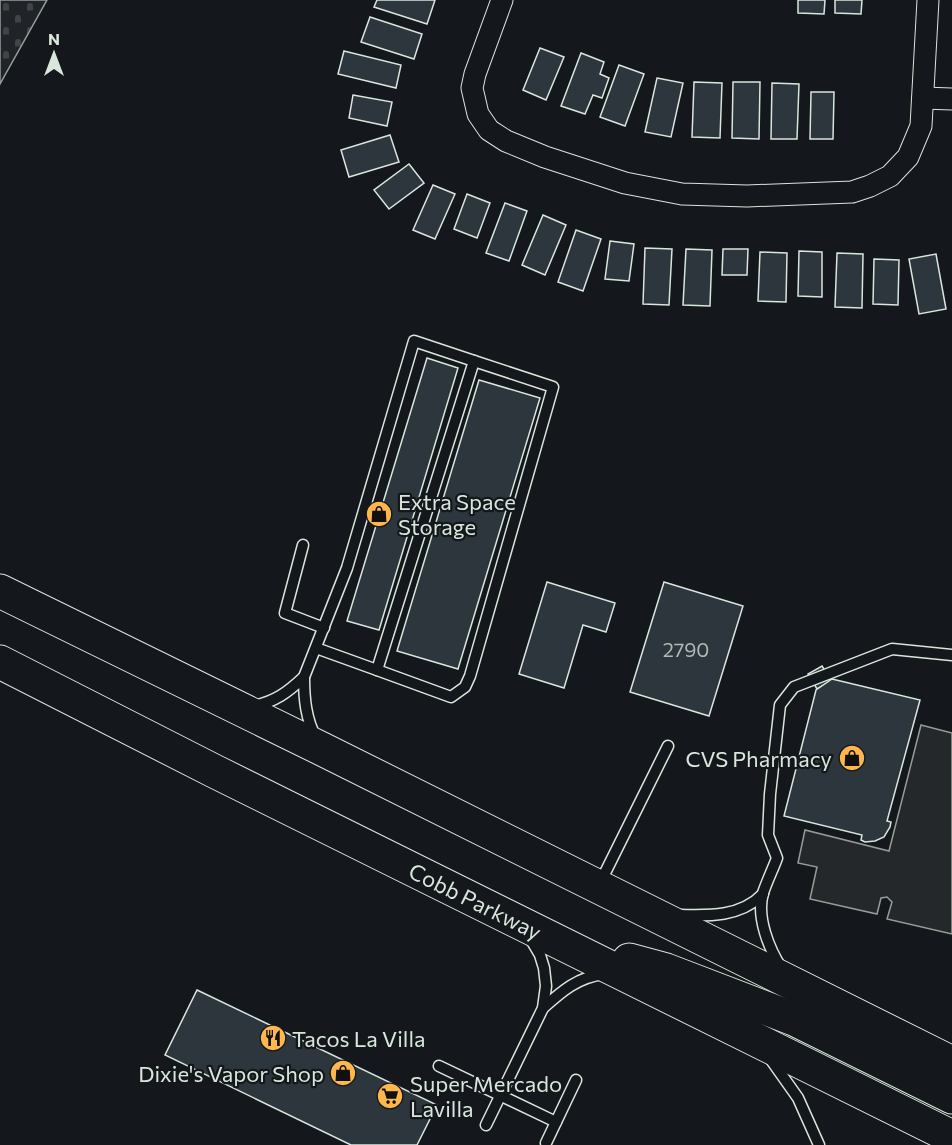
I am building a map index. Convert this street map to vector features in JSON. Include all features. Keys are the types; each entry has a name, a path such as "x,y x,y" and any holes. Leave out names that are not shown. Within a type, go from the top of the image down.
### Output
{"main road":[{"path":"0,591 791,981 952,1063"},
{"name":"Cobb Parkway","path":"0,662 952,1137"},
{"path":"589,956 647,964 785,1015 952,1097"}],"street":[{"path":"502,0 472,88 478,114 489,130 506,141 545,157 625,183 682,194 747,196 852,192 890,176 908,157 921,126 928,0"},
{"path":"923,98 952,99"}],"lane":[{"path":"316,648 452,697 465,687 553,387 414,340 347,568 304,677 307,714 312,731 322,749"},
{"path":"377,670 474,361"},
{"path":"303,545 285,613 324,628"},
{"path":"791,981 780,966 762,916 763,894 777,858 768,835 780,705 794,687 892,649 952,655"},
{"path":"239,708 268,703 282,697 304,677"},
{"path":"598,886 668,746"},
{"path":"648,911 692,915 727,913 742,909 755,902 763,894"},
{"path":"486,1125 543,1008 546,986 540,955 533,941 514,920"},
{"path":"543,1008 577,981 592,975 625,974"},
{"path":"759,1042 798,1098 819,1145"},
{"path":"439,1066 556,1122"},
{"path":"546,1143 576,1080"}],"green space":[{"path":"0,0 47,0 0,84"}],"shaded area":[{"path":"921,725 952,733 952,934 887,919 892,902 887,897 881,898 877,914 810,899 817,867 798,863 805,830 889,851"}],"building":[{"path":"377,0 435,0 427,24 374,7"},
{"path":"798,0 825,0 824,14 798,13"},
{"path":"835,0 862,0 861,14 835,13"},
{"path":"370,17 422,34 414,59 361,42"},
{"path":"540,48 564,57 546,100 523,90"},
{"path":"344,51 401,65 396,88 338,74"},
{"path":"581,53 604,62 600,74 609,78 602,98 593,95 585,114 561,106"},
{"path":"619,65 644,74 625,126 600,117"},
{"path":"657,78 683,83 671,137 645,132"},
{"path":"694,82 722,83 720,138 692,137"},
{"path":"733,82 760,82 759,139 732,138"},
{"path":"772,83 799,84 797,139 771,139"},
{"path":"811,92 834,92 833,139 810,139"},
{"path":"353,95 392,102 387,126 349,118"},
{"path":"390,135 399,162 349,177 341,150"},
{"path":"409,164 424,183 389,209 374,190"},
{"path":"433,185 455,194 435,239 413,230"},
{"path":"467,194 490,203 477,238 454,229"},
{"path":"505,203 527,211 509,261 486,253"},
{"path":"543,215 566,225 545,275 522,265"},
{"path":"576,230 601,239 583,291 558,282"},
{"path":"610,241 634,244 629,281 605,279"},
{"path":"645,248 672,249 669,305 643,304"},
{"path":"686,249 712,250 710,306 683,305"},
{"path":"723,249 748,249 747,275 722,275"},
{"path":"799,251 822,252 822,297 798,296"},
{"path":"760,252 787,253 786,302 758,301"},
{"path":"837,253 863,254 862,308 835,307"},
{"path":"936,254 946,309 919,314 909,259"},
{"path":"874,259 899,260 898,305 873,304"},
{"path":"427,358 458,368 379,630 347,621"},
{"path":"479,380 540,398 458,669 397,651"},
{"path":"547,582 615,603 606,632 583,625 564,688 519,674"},
{"path":"664,582 743,606 709,716 630,692"},
{"path":"822,666 831,681 817,689 808,674"},
{"name":"CVS Pharmacy","path":"832,679 920,700 887,821 891,822 890,827 884,837 875,841 865,842 861,840 862,835 784,816 816,690"},
{"path":"197,990 437,1105 417,1145 351,1145 165,1055"}],"place":[{"name":"Extra Space Storage","path":"379,514"},
{"name":"CVS Pharmacy","path":"852,758"},
{"name":"Tacos La Villa","path":"273,1038"},
{"name":"Dixie's Vapor Shop","path":"343,1073"},
{"name":"Super Mercado Lavilla","path":"390,1096"}]}
